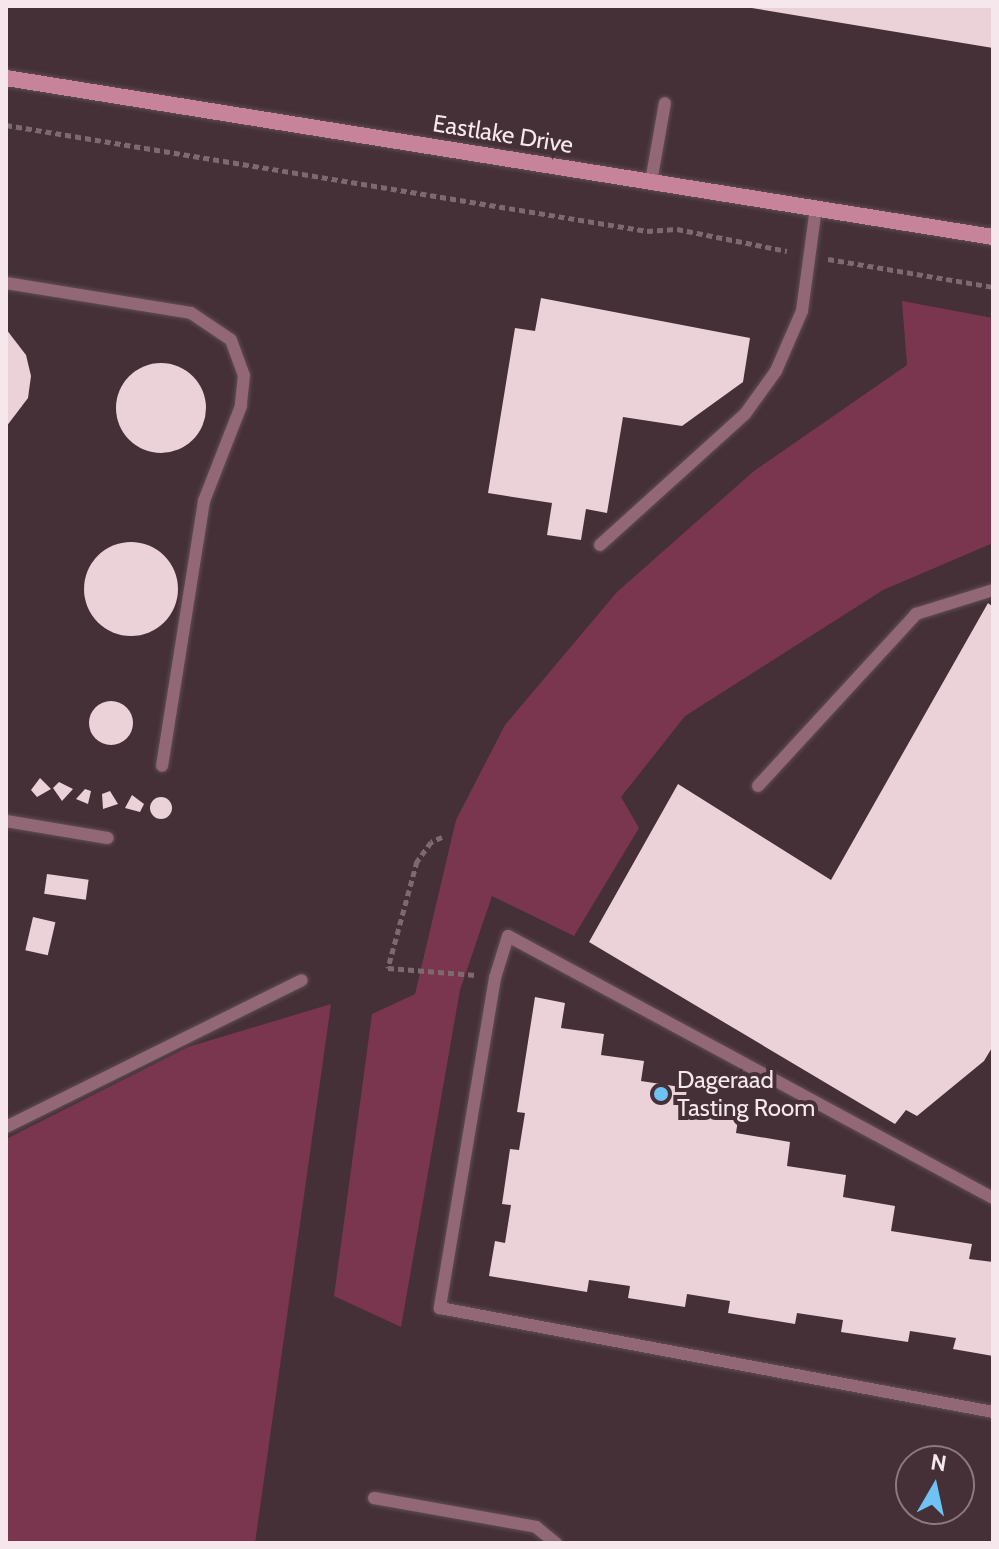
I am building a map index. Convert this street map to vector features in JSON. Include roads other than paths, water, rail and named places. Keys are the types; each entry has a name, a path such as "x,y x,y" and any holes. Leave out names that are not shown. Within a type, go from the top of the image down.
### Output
{"street":[{"name":"Eastlake Drive","path":"6,78 993,237"}],"lane":[{"path":"651,182 665,103"},
{"path":"600,545 745,414 776,371 802,311 816,208"},
{"path":"6,283 191,313 231,340 244,375 241,406 204,501 162,766"},
{"path":"758,786 916,614 993,590"},
{"path":"6,821 108,838"},
{"path":"993,1198 508,936 495,978 440,1308 993,1412"},
{"path":"6,1127 302,980"},
{"path":"374,1498 536,1527 556,1543"}],"place":[{"name":"Dageraad Tasting Room","path":"661,1094"}]}
